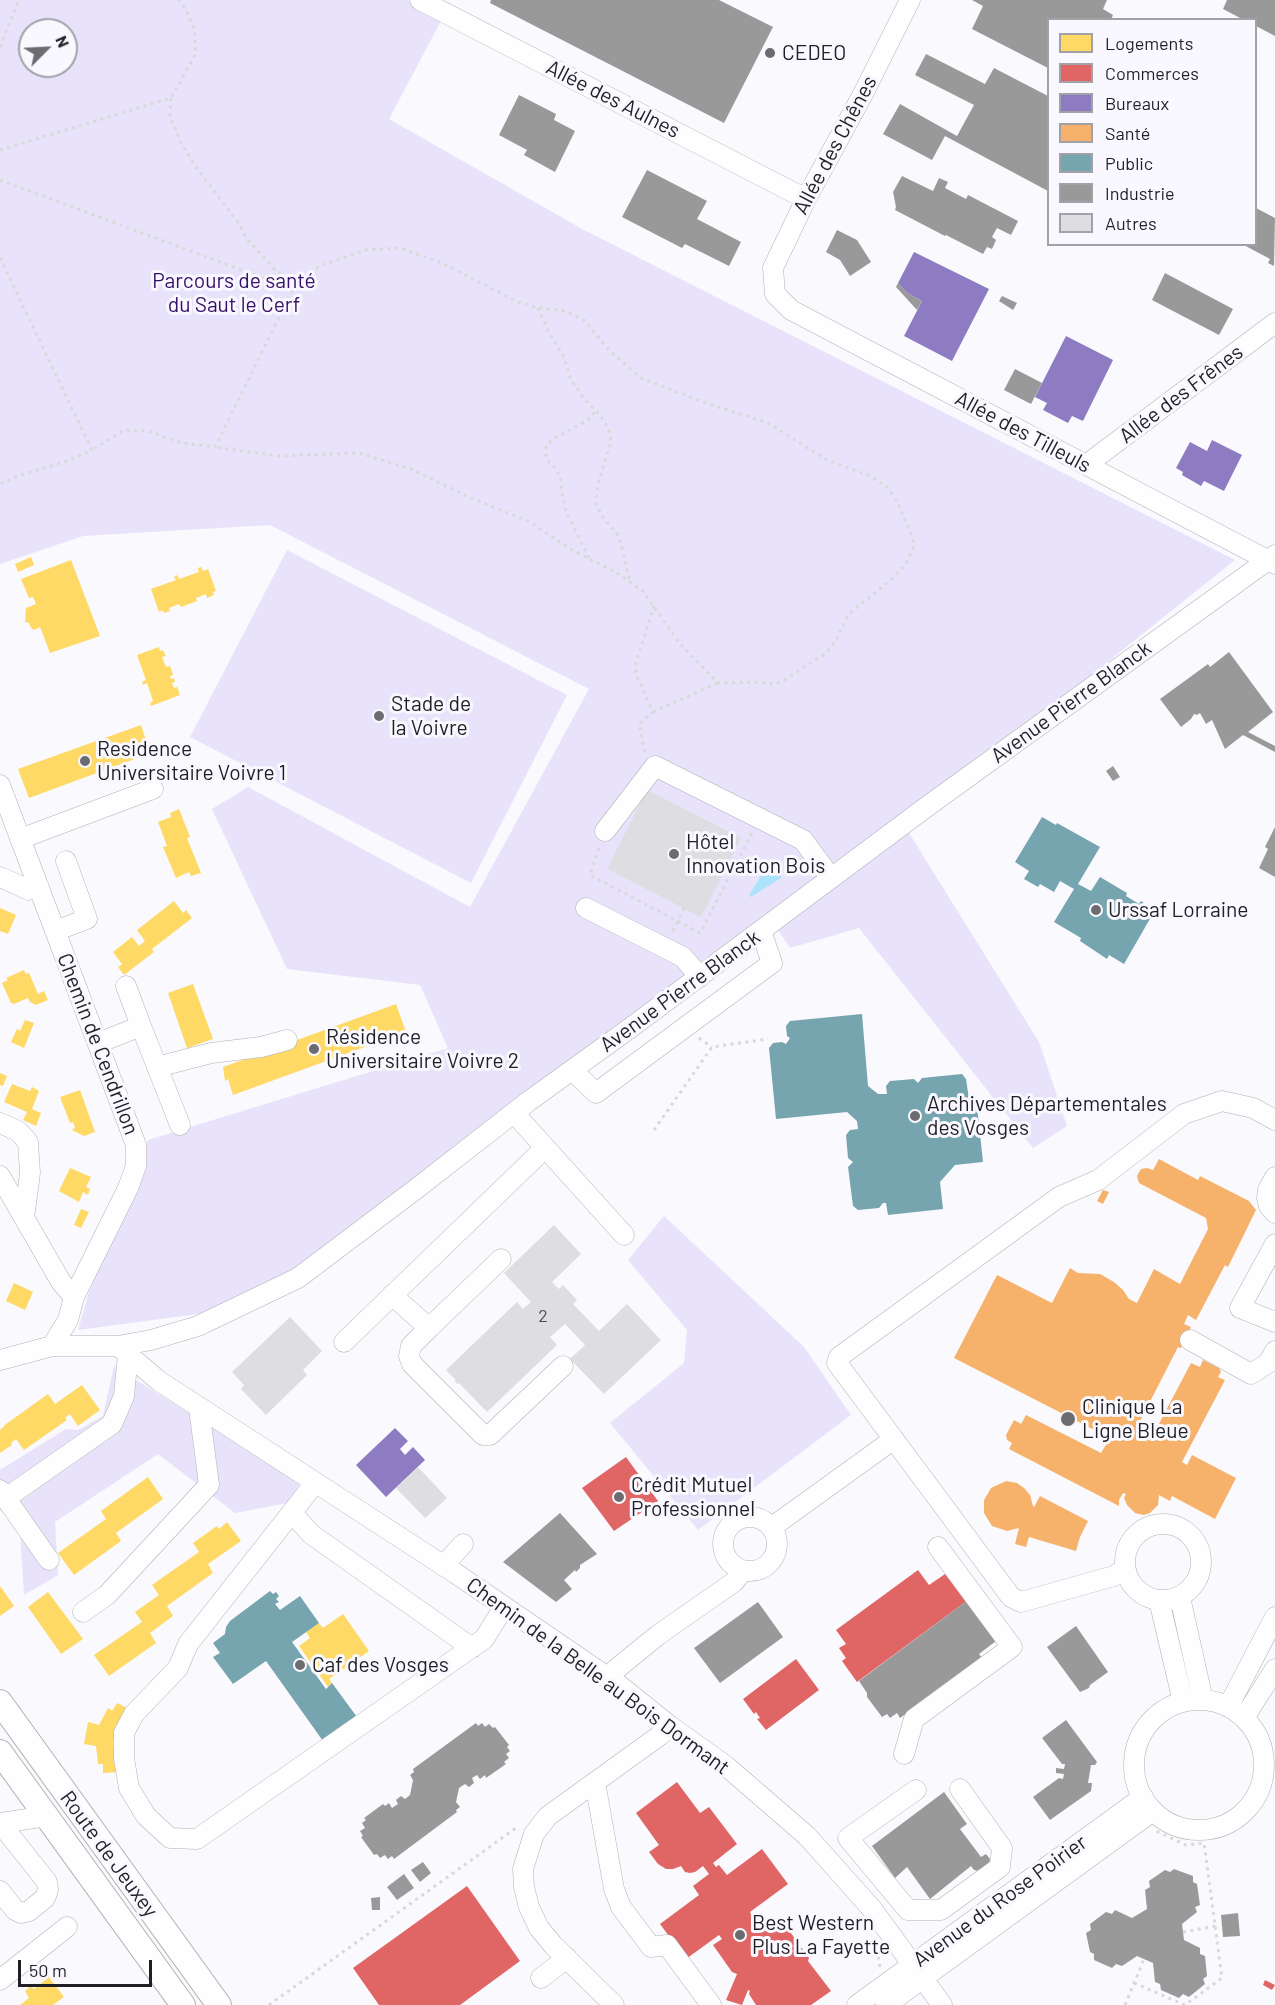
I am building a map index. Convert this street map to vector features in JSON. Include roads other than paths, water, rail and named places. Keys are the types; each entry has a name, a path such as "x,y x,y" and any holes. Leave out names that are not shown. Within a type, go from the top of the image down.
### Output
{"main road":[{"name":"Route de Jeuxey","path":"0,1702 219,2005"},
{"name":"Route de Jeuxey","path":"0,1752 183,2005"}],"street":[{"name":"Allée des Aulnes","path":"420,0 806,199"},
{"name":"Allée des Chênes","path":"775,294 773,268 806,199 910,0"},
{"name":"Allée des Tilleuls","path":"775,294 791,310 1273,560"},
{"name":"Allée des Frênes","path":"1086,465 1275,323"},
{"name":"Avenue Pierre Blanck","path":"52,1346 123,1350 198,1326 298,1278 514,1113 994,757 1273,560"},
{"path":"605,831 655,766 803,840 831,878"},
{"name":"Chemin de Cendrillon","path":"0,785 136,1146 136,1166 128,1188 74,1297 68,1320 52,1346"},
{"path":"20,838 153,789"},
{"path":"55,931 87,919 66,861"},
{"path":"0,877 29,890 39,887"},
{"path":"586,908 683,957 700,977"},
{"path":"572,1070 596,1093 772,963 761,931"},
{"path":"126,986 180,1125"},
{"path":"98,1043 141,1026"},
{"path":"157,1067 211,1053 261,1047 287,1040"},
{"path":"1125,1569 1114,1576 1021,1602 1011,1597 837,1364 839,1357 1059,1197 1098,1180 1184,1114 1222,1101 1253,1108 1275,1120"},
{"path":"514,1113 624,1235"},
{"path":"0,1123 18,1131 28,1142 30,1173 23,1216"},
{"path":"344,1342 545,1148"},
{"path":"0,1176 61,1282 74,1297"},
{"path":"1275,1177 1268,1190 1267,1198 1269,1206 1275,1213"},
{"path":"1275,1244 1240,1308 1275,1322"},
{"path":"501,1259 411,1346 412,1364 483,1435 490,1435 563,1366"},
{"path":"392,1295 429,1328"},
{"path":"1190,1340 1251,1374 1268,1363 1275,1351"},
{"path":"0,1360 52,1346"},
{"path":"49,1560 3,1494 112,1424 124,1396 123,1350"},
{"name":"Chemin de la Belle au Bois Dormant","path":"123,1350 159,1381 199,1408 504,1606 608,1678 726,1766 807,1836 872,1909 942,2005"},
{"path":"83,1612 107,1595 210,1485 199,1408"},
{"path":"772,1527 894,1439"},
{"path":"315,1483 188,1644 178,1668 134,1714 124,1733 124,1758 129,1788 146,1816 170,1838 197,1839 472,1648 484,1639 504,1606"},
{"path":"292,1513 311,1534 472,1648"},
{"path":"753,1516 772,1527 778,1548 770,1564 762,1569 743,1571 728,1561 723,1544 724,1535 729,1527 744,1517 753,1516"},
{"path":"1157,1524 1169,1524 1190,1535 1197,1545 1201,1557 1201,1569 1191,1588 1182,1595 1159,1600 1147,1597 1137,1590 1130,1580 1125,1569 1128,1545 1135,1535 1145,1528 1157,1524"},
{"path":"443,1566 463,1544"},
{"path":"904,1754 914,1719 1012,1647 938,1547"},
{"path":"608,1678 658,1635 734,1582 743,1571"},
{"path":"1182,1595 1181,1602 1203,1700"},
{"path":"1159,1600 1183,1702"},
{"path":"1236,1712 1275,1617"},
{"path":"1236,1712 1275,1669"},
{"path":"1203,1700 1216,1702 1236,1712 1254,1730 1261,1745 1268,1787 1234,1820 1218,1827 1201,1830 1184,1828 1167,1821 1148,1804 1136,1780 1134,1763 1137,1746 1144,1731 1154,1718 1167,1708 1183,1702 1203,1700"},
{"path":"614,2005 539,1928 529,1907 524,1887 524,1869 534,1834 548,1816 670,1726"},
{"path":"596,1782 614,1889 621,1907 651,1947 667,1945 711,2005"},
{"path":"885,1927 908,1910 941,1910 1000,1867 1002,1848 960,1789"},
{"path":"908,1910 848,1838 916,1790"},
{"name":"Avenue du Rose Poirier","path":"857,2005 922,1977 1132,1826 1148,1804"},
{"name":"Avenue du Rose Poirier","path":"886,2005 1148,1804"},
{"path":"0,1823 47,1816"},
{"path":"0,1823 47,1882 48,1890 45,1898 29,1911 21,1913 15,1910 0,1891"},
{"path":"0,1980 67,1927"},
{"path":"541,1978 567,1958"}],"water":[{"path":"769,863 774,863 783,870 781,878 751,897 749,895"}],"place":[{"name":"CEDEO","path":"770,53"},
{"name":"Stade de la Voivre","path":"379,716"},
{"name":"Residence Universitaire Voivre 1","path":"85,761"},
{"name":"Hôtel Innovation Bois","path":"674,854"},
{"name":"Urssaf Lorraine","path":"1096,910"},
{"name":"Résidence Universitaire Voivre 2","path":"314,1049"},
{"name":"Archives Départementales des Vosges","path":"915,1116"},
{"name":"Clinique La Ligne Bleue","path":"1068,1419"},
{"name":"Crédit Mutuel Professionnel","path":"619,1497"},
{"name":"Caf des Vosges","path":"300,1665"},
{"name":"Best Western Plus La Fayette","path":"740,1935"}],"park label":[{"name":"Parcours de santé du Saut le Cerf","path":"234,293"}]}
